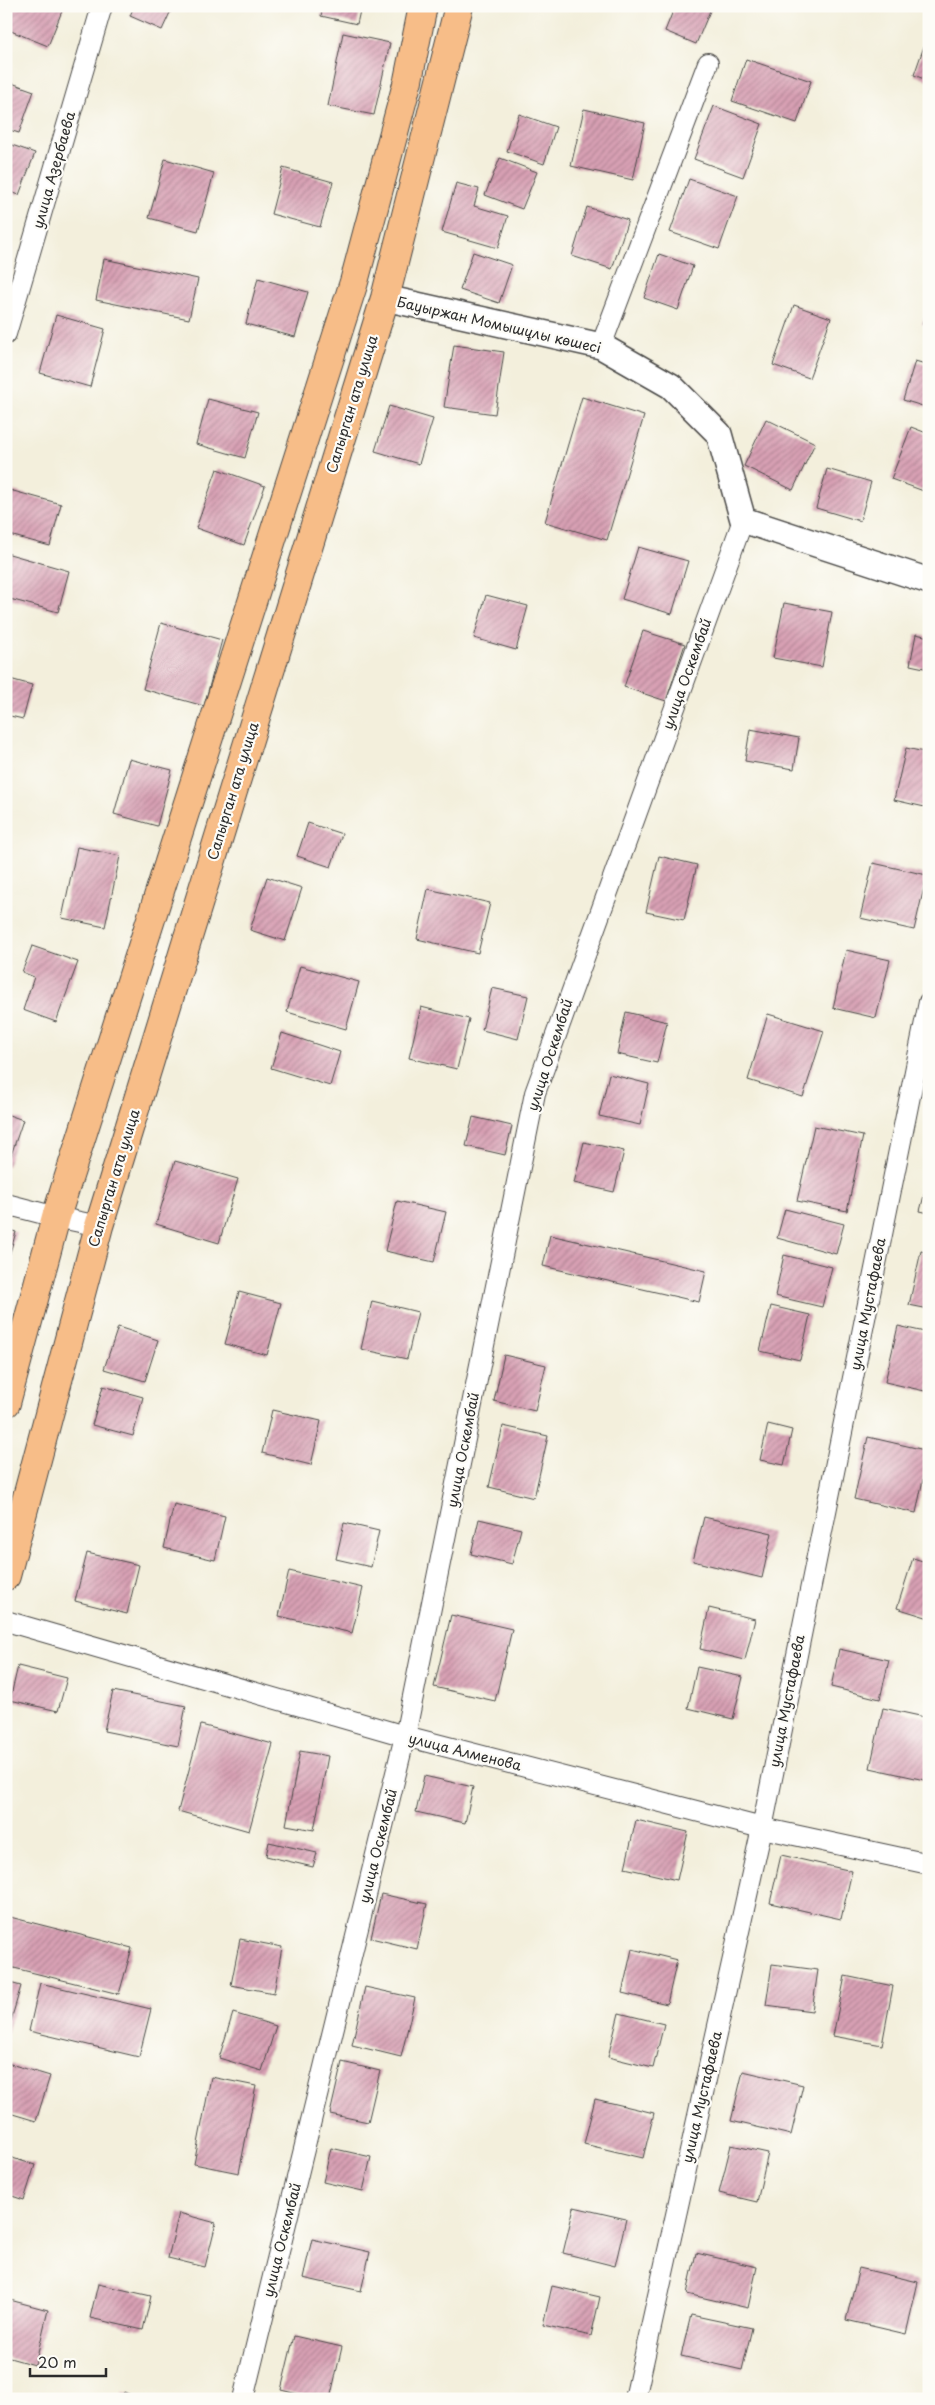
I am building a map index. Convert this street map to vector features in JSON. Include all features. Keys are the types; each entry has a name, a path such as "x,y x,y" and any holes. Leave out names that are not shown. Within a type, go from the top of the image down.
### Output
{"main road":[{"path":"6,1403 56,1218 354,282 408,80 423,6"},
{"name":"Сапырган ата улица","path":"6,1576 98,1226 384,298 459,6"}],"street":[{"name":"улица Азербаева","path":"6,334 102,6"},
{"path":"601,346 708,63"},
{"name":"Бауыржан Момышұлы көшесі","path":"384,298 601,346 671,386 719,434 743,520"},
{"path":"743,520 929,581"},
{"name":"улица Оскембай","path":"243,2399 405,1736 535,1092 743,520"},
{"name":"улица Мустафаева","path":"635,2399 762,1828 929,1002"},
{"path":"6,1204 56,1218 98,1226"},
{"name":"улица Алменова","path":"6,1621 405,1736 762,1828 929,1864"}],"building":[{"path":"6,6 64,6 48,46 6,29"},
{"path":"134,6 173,6 162,30 130,16"},
{"path":"323,6 361,6 357,24 321,16"},
{"path":"675,6 712,6 696,44 665,31"},
{"path":"929,32 929,81 914,75"},
{"path":"343,33 390,43 374,115 328,106"},
{"path":"746,59 811,81 797,123 732,101"},
{"path":"6,81 34,91 19,133 6,129"},
{"path":"714,106 762,124 743,177 694,159"},
{"path":"584,109 645,123 633,180 571,166"},
{"path":"519,114 556,127 544,164 507,151"},
{"path":"6,143 35,153 19,195 6,190"},
{"path":"500,158 537,172 522,209 485,195"},
{"path":"165,159 214,173 198,231 149,218"},
{"path":"283,168 333,182 320,227 271,214"},
{"path":"689,179 738,196 719,249 670,232"},
{"path":"456,183 479,189 474,206 508,216 498,248 442,232"},
{"path":"587,207 628,220 612,269 572,256"},
{"path":"473,252 512,265 499,303 460,290"},
{"path":"659,254 693,266 678,310 644,298"},
{"path":"104,259 198,279 189,319 96,300"},
{"path":"258,278 308,292 295,337 246,324"},
{"path":"794,305 831,318 809,378 773,365"},
{"path":"929,305 929,326 922,324"},
{"path":"56,315 105,329 90,387 40,373"},
{"path":"454,345 504,352 495,414 444,407"},
{"path":"915,361 929,365 929,408 903,400"},
{"path":"582,397 644,416 607,540 545,522"},
{"path":"208,399 258,412 245,458 196,444"},
{"path":"389,406 433,419 419,464 375,451"},
{"path":"766,419 815,443 793,490 744,466"},
{"path":"911,427 929,434 929,493 891,479"},
{"path":"217,469 265,486 244,545 196,528"},
{"path":"827,469 871,482 860,521 816,508"},
{"path":"6,489 61,504 50,546 6,534"},
{"path":"638,547 688,561 672,614 622,599"},
{"path":"6,553 69,571 58,612 6,598"},
{"path":"486,595 528,606 516,650 474,638"},
{"path":"784,603 832,612 822,667 773,658"},
{"path":"161,623 222,640 204,706 143,689"},
{"path":"643,631 685,644 666,701 624,687"},
{"path":"916,634 929,637 929,669 910,665"},
{"path":"6,678 32,685 23,719 6,715"},
{"path":"750,729 799,738 794,769 745,761"},
{"path":"906,748 929,753 929,808 894,800"},
{"path":"129,759 172,770 157,826 114,814"},
{"path":"308,823 342,834 331,867 297,856"},
{"path":"77,847 120,856 105,927 62,918"},
{"path":"659,856 697,865 684,920 646,912"},
{"path":"873,863 927,875 914,930 860,918"},
{"path":"267,877 302,888 285,941 250,930"},
{"path":"428,889 490,903 478,953 417,939"},
{"path":"32,946 78,962 56,1022 23,1010 34,977 22,972"},
{"path":"846,950 890,960 876,1018 833,1008"},
{"path":"300,966 359,982 346,1029 287,1012"},
{"path":"492,988 528,996 518,1039 482,1030"},
{"path":"421,1007 469,1019 457,1069 409,1058"},
{"path":"626,1012 667,1022 657,1063 617,1054"},
{"path":"768,1014 824,1031 803,1097 748,1080"},
{"path":"282,1033 340,1052 330,1086 271,1068"},
{"path":"609,1074 649,1084 640,1125 599,1116"},
{"path":"6,1114 23,1120 7,1167 6,1167"},
{"path":"473,1117 512,1126 505,1155 466,1146"},
{"path":"814,1126 863,1136 847,1211 797,1201"},
{"path":"584,1142 624,1151 614,1192 574,1183"},
{"path":"175,1161 238,1179 219,1243 156,1224"},
{"path":"929,1176 929,1213 920,1211"},
{"path":"397,1201 446,1212 434,1262 385,1251"},
{"path":"785,1209 844,1224 836,1254 777,1238"},
{"path":"6,1229 16,1232 7,1263 6,1263"},
{"path":"550,1235 706,1271 699,1302 543,1266"},
{"path":"921,1251 929,1253 929,1309 909,1305"},
{"path":"784,1255 832,1267 822,1307 775,1296"},
{"path":"239,1292 281,1303 267,1355 225,1344"},
{"path":"372,1301 418,1312 407,1359 361,1349"},
{"path":"771,1306 810,1315 800,1360 760,1351"},
{"path":"898,1326 929,1333 929,1392 885,1382"},
{"path":"118,1327 158,1340 145,1381 104,1369"},
{"path":"504,1355 546,1365 535,1411 494,1401"},
{"path":"103,1386 143,1397 133,1436 92,1425"},
{"path":"272,1410 321,1421 311,1465 262,1453"},
{"path":"768,1424 792,1430 784,1465 760,1460"},
{"path":"503,1426 548,1436 534,1498 489,1487"},
{"path":"868,1437 929,1451 916,1513 854,1499"},
{"path":"174,1504 225,1516 215,1560 164,1548"},
{"path":"704,1517 772,1533 762,1578 693,1561"},
{"path":"479,1519 521,1529 512,1564 471,1554"},
{"path":"344,1523 379,1531 371,1567 336,1559"},
{"path":"87,1553 139,1565 127,1614 75,1601"},
{"path":"913,1558 929,1563 929,1618 897,1608"},
{"path":"289,1571 363,1588 352,1633 279,1616"},
{"path":"709,1608 755,1619 745,1660 700,1649"},
{"path":"451,1615 512,1629 495,1701 434,1687"},
{"path":"839,1649 889,1660 880,1699 831,1687"},
{"path":"18,1666 67,1678 58,1711 10,1700"},
{"path":"697,1667 743,1677 733,1719 688,1708"},
{"path":"113,1691 186,1706 178,1746 104,1731"},
{"path":"883,1708 929,1718 929,1781 870,1768"},
{"path":"201,1725 273,1744 249,1831 178,1811"},
{"path":"300,1751 328,1756 314,1830 286,1825"},
{"path":"424,1776 473,1787 465,1823 416,1812"},
{"path":"636,1820 688,1832 677,1880 625,1868"},
{"path":"269,1842 317,1853 313,1867 266,1856"},
{"path":"781,1855 852,1871 841,1919 770,1903"},
{"path":"381,1894 427,1904 417,1949 371,1938"},
{"path":"6,1916 132,1948 119,1994 6,1966"},
{"path":"240,1939 282,1947 274,1993 231,1985"},
{"path":"632,1949 677,1960 667,2004 622,1993"},
{"path":"772,1964 818,1970 812,2011 766,2005"},
{"path":"845,1976 893,1986 882,2045 833,2036"},
{"path":"6,1982 21,1986 7,2034 6,2034"},
{"path":"40,1983 151,2009 139,2057 29,2031"},
{"path":"365,1987 415,1998 401,2057 352,2045"},
{"path":"233,2013 276,2026 262,2071 219,2058"},
{"path":"619,2013 664,2024 653,2068 608,2057"},
{"path":"342,2062 380,2071 368,2122 330,2114"},
{"path":"7,2063 50,2076 36,2121 6,2112"},
{"path":"743,2071 803,2085 791,2135 731,2121"},
{"path":"211,2077 256,2086 239,2173 194,2164"},
{"path":"595,2099 654,2113 643,2158 584,2144"},
{"path":"731,2145 768,2153 757,2202 719,2193"},
{"path":"331,2148 371,2157 363,2191 323,2182"},
{"path":"6,2156 35,2165 24,2200 6,2194"},
{"path":"574,2207 626,2219 615,2266 563,2253"},
{"path":"179,2213 216,2223 205,2267 168,2258"},
{"path":"312,2239 370,2252 361,2291 303,2278"},
{"path":"696,2253 757,2267 748,2308 687,2294"},
{"path":"859,2268 918,2282 906,2334 846,2320"},
{"path":"98,2284 151,2296 143,2330 90,2318"},
{"path":"552,2286 600,2297 591,2336 543,2325"},
{"path":"6,2299 48,2310 35,2365 6,2357"},
{"path":"691,2315 752,2328 742,2370 681,2356"},
{"path":"294,2336 342,2347 330,2399 318,2399 281,2390"},
{"path":"124,2392 140,2399 120,2399"}]}
